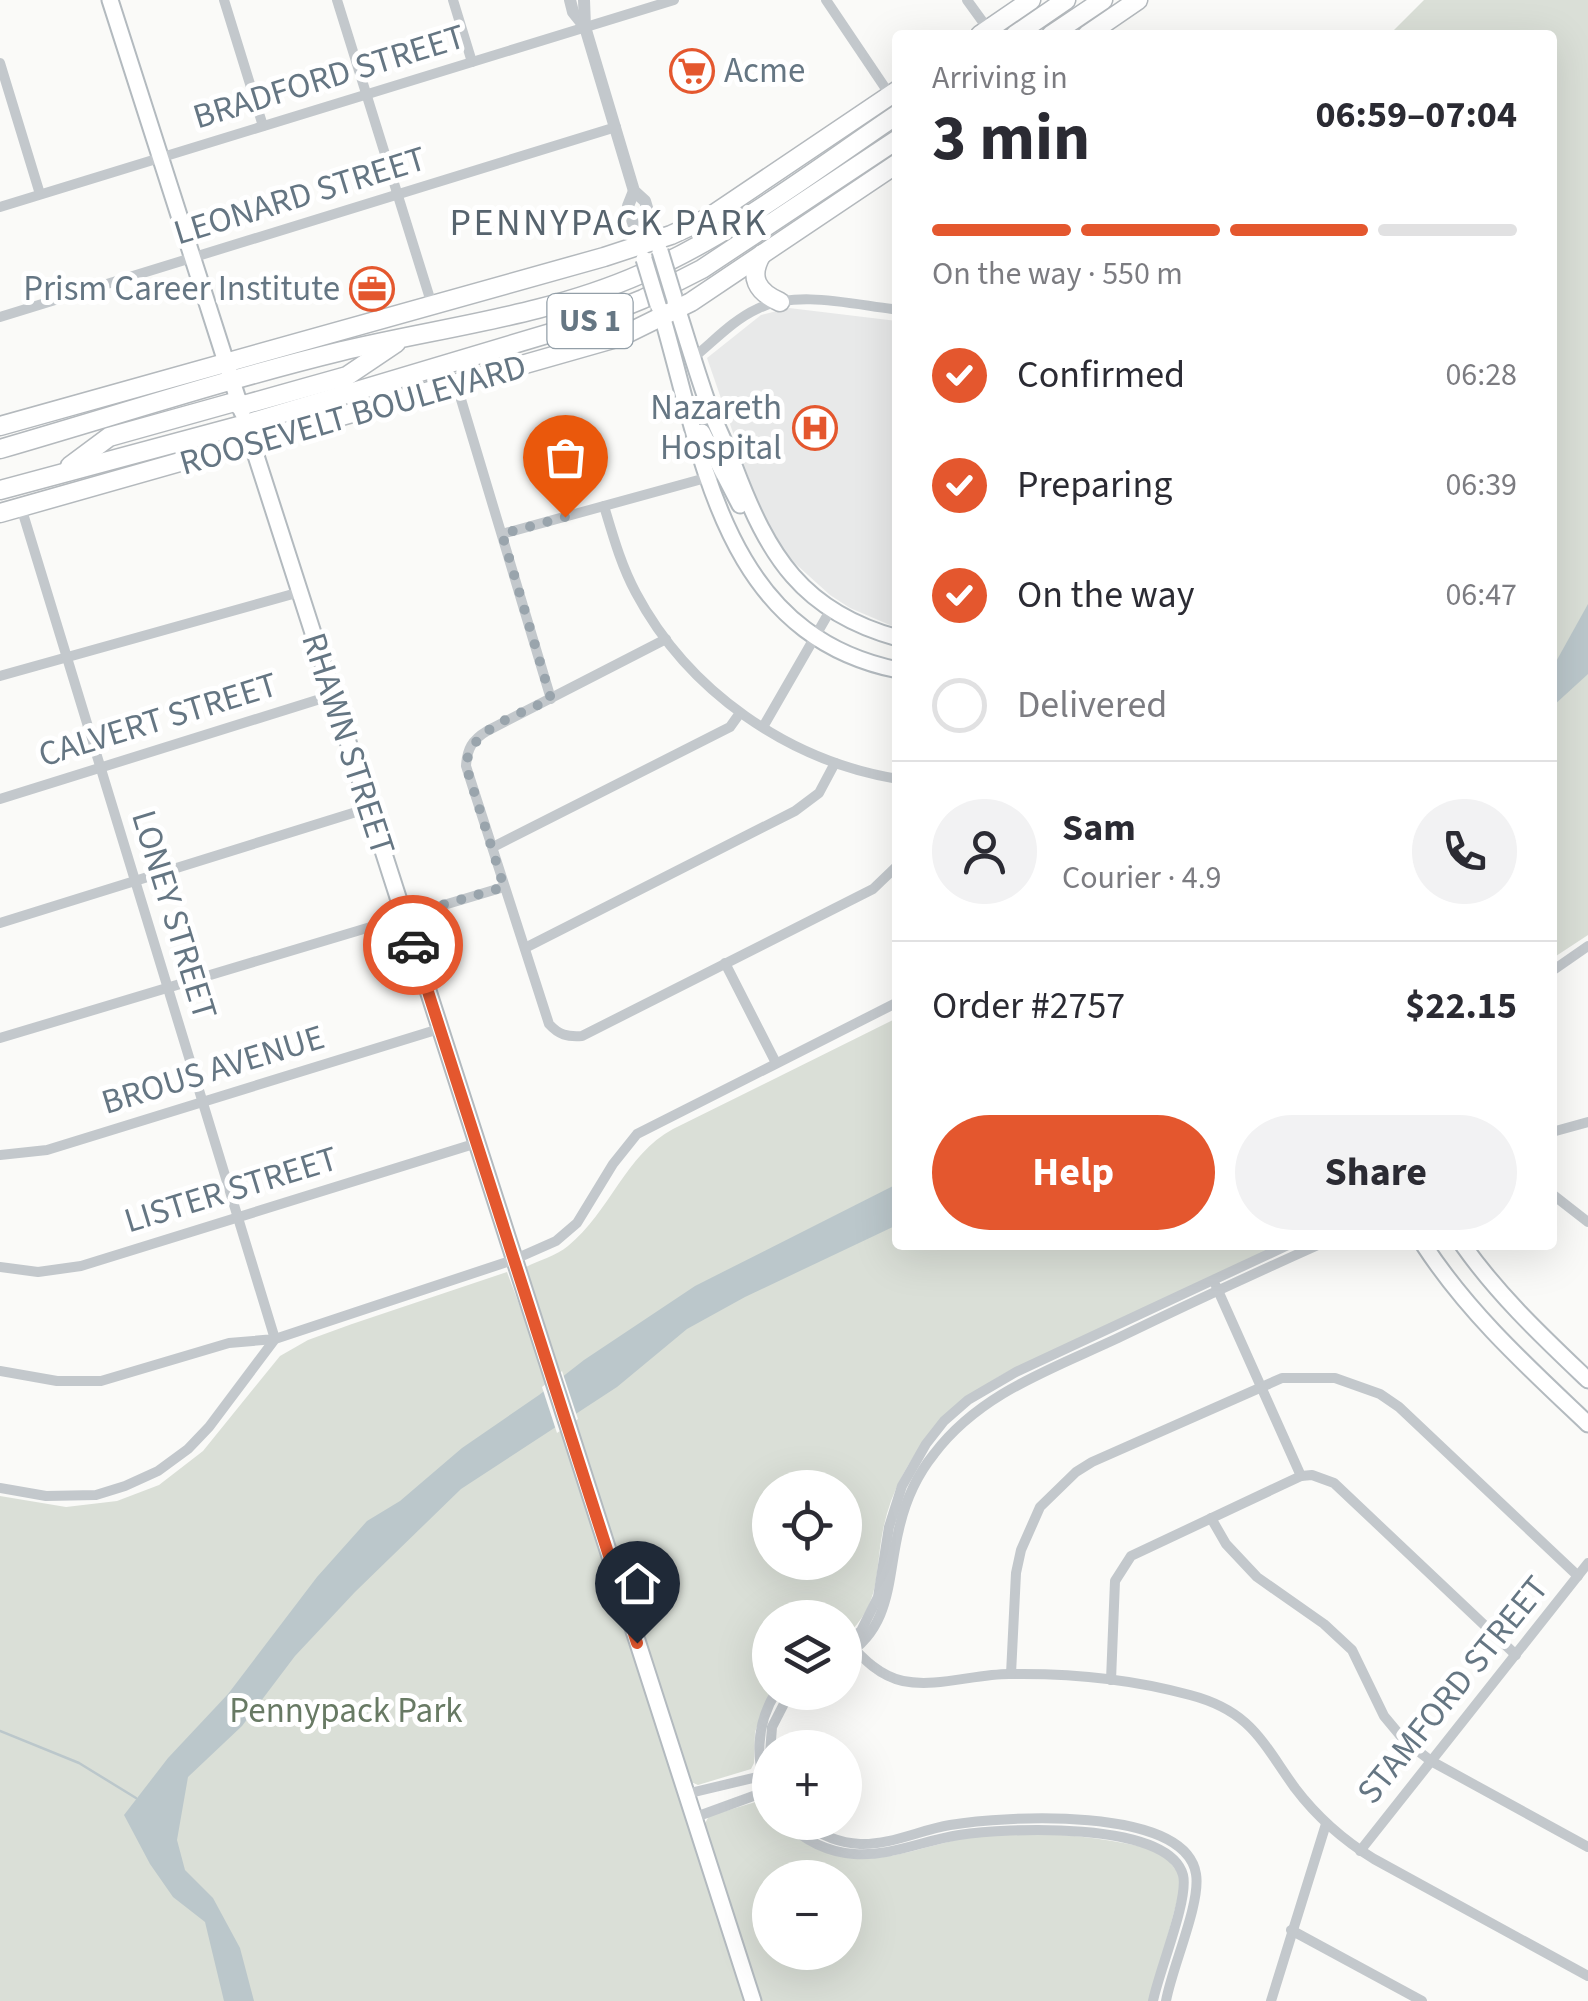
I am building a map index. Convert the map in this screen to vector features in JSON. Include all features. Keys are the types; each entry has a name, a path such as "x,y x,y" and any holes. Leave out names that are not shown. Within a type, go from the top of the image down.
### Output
{"highway":[{"path":"987,30 1032,0"},
{"path":"1022,30 1066,0"},
{"path":"1058,30 1103,0"},
{"path":"1094,30 1138,0"},
{"name":"US 1","path":"0,426 650,249 723,208 892,94"},
{"name":"ROOSEVELT BOULEVARD","path":"2,448 334,353 550,306 642,274 724,231 892,118"},
{"name":"ROOSEVELT BOULEVARD","path":"4,489 246,424 554,334 643,299 729,252 892,143"},
{"name":"ROOSEVELT BOULEVARD","path":"0,514 578,352 668,308 762,254 892,167"},
{"path":"762,254 754,272 756,284 767,297 780,302"},
{"path":"52,476 108,437 347,376 415,335"},
{"path":"4,489 88,489"}],"main road":[{"name":"RHAWN STREET","path":"110,0 753,2001"},
{"path":"650,249 668,308 687,401 722,473 788,570 831,609 892,636"},
{"path":"668,308 693,358 722,473 720,516 745,564 786,612 815,636 864,660 892,668"},
{"path":"1428,1250 1479,1318 1588,1424"},
{"path":"1467,1250 1531,1326 1588,1380"},
{"path":"1510,1350 1531,1326"}],"street":[{"path":"224,0 263,126"},
{"path":"337,0 432,306"},
{"path":"453,0 472,62"},
{"path":"570,0 573,12 585,27"},
{"path":"584,0 585,27 634,190 645,201 650,249"},
{"name":"BRADFORD STREET","path":"0,206 674,0"},
{"path":"826,0 892,90"},
{"path":"967,0 983,30"},
{"path":"0,63 40,194"},
{"name":"LEONARD STREET","path":"0,317 616,127"},
{"path":"693,358 743,317 780,302 892,310"},
{"path":"457,386 551,699"},
{"path":"502,534 722,473"},
{"path":"604,506 631,583 666,640 700,677 762,728 835,763 892,777"},
{"name":"LONEY STREET","path":"21,508 275,1338"},
{"path":"0,676 300,592"},
{"path":"762,728 831,609"},
{"path":"666,640 481,734 471,744 466,766 546,1013 556,1032 582,1036 873,889 892,871"},
{"name":"CALVERT STREET","path":"0,799 333,695"},
{"path":"492,847 730,727 740,713"},
{"path":"525,948 795,811 819,792 835,763"},
{"path":"0,923 369,808"},
{"path":"0,1038 504,887"},
{"path":"1557,968 1588,946"},
{"path":"725,964 776,1063"},
{"path":"0,1371 56,1381 101,1381 229,1343 275,1338 514,1260 556,1241 577,1224 613,1164 637,1134 892,1005"},
{"name":"BROUS AVENUE","path":"0,1155 47,1150 440,1029"},
{"path":"1557,1131 1588,1122"},
{"name":"LISTER STREET","path":"0,1267 38,1272 82,1266 477,1143"},
{"path":"1557,1198 1588,1222"},
{"path":"1216,1286 1279,1250"},
{"path":"862,1641 869,1637 886,1604 905,1492 935,1452 975,1411 1046,1365 1216,1286 1306,1250"},
{"path":"1216,1286 1300,1476"},
{"path":"0,1488 46,1496 96,1494 158,1471 210,1427 275,1338"},
{"path":"1011,1674 1020,1550 1040,1508 1054,1490 1092,1462 1282,1378 1335,1378 1380,1394 1399,1406 1578,1576"},
{"path":"1111,1680 1115,1580 1138,1551 1300,1476 1312,1475 1334,1483 1516,1655"},
{"path":"1211,1518 1226,1544 1257,1577 1324,1624 1352,1650 1392,1727 1431,1760 1588,1846"},
{"name":"STAMFORD STREET","path":"1360,1851 1588,1563"},
{"path":"862,1658 884,1674 904,1681 1011,1674 1111,1680 1217,1704 1260,1735 1295,1788 1326,1824 1360,1851 1588,1976"},
{"path":"686,1794 752,1778"},
{"path":"693,1818 752,1799"},
{"path":"843,1840 862,1844 1030,1818 1080,1820 1168,1837 1191,1858 1197,1879 1166,2001"},
{"name":"STAMFORD STREET","path":"1270,2001 1326,1824"},
{"path":"808,1840 852,1854 869,1854 955,1830 1068,1831 1161,1849 1181,1869 1184,1888 1153,2001"},
{"path":"1161,1849 1168,1837"},
{"path":"1291,1930 1422,2001"}],"shaded area":[{"name":"Nazareth Hospital","path":"789,308 892,320 892,626 830,595 788,557 756,499 707,358 761,315"},
{"path":"1588,604 1588,674 1557,702 1557,660"},
{"path":"892,1187 892,1227 687,1329 617,1387 461,1489 355,1592 295,1656 242,1726 188,1777 177,1840 185,1870 213,1898 240,1948 254,2001 224,2001 205,1922 173,1897 124,1815 168,1758 228,1694 317,1577 367,1521 400,1501 462,1448 584,1360 695,1286"}],"green space":[{"path":"1424,0 1588,0 1588,935 1557,955 1557,30 1394,30"},
{"name":"Pennypack Park","path":"892,1020 892,1250 1270,1250 1009,1371 946,1417 900,1480 883,1530 871,1600 862,1616 862,1600 752,1600 752,1710 763,1710 756,1730 752,1730 751,1769 698,1785 691,1782 592,1480 579,1484 745,2001 0,2001 0,1496 66,1507 117,1501 159,1485 203,1451 280,1356 308,1340 507,1272 540,1360 554,1354 526,1267 568,1246 583,1232 642,1153 673,1129"},
{"path":"752,1803 752,1840 810,1840 835,1854 861,1859 896,1855 970,1837 1031,1833 1075,1836 1161,1851 1179,1874 1180,1890 1150,2001 761,2001 704,1825 709,1816"}],"pier":[{"path":"562,1371 578,1419 557,1433 542,1387"}],"waterway":[{"path":"0,1731 79,1763 136,1798"}],"way so far":[{"path":"413,945 404,916 504,887 466,766 467,753 471,744 487,731 551,699 502,534 565,517"}],"place":[{"name":"Acme","path":"692,71"},
{"name":"Prism Career Institute","path":"372,289"},
{"name":"Nazareth Hospital","path":"815,428"}],"district":[{"name":"PENNYPACK PARK","path":"609,223"}],"route":[{"path":"413,945 637,1643"}]}
